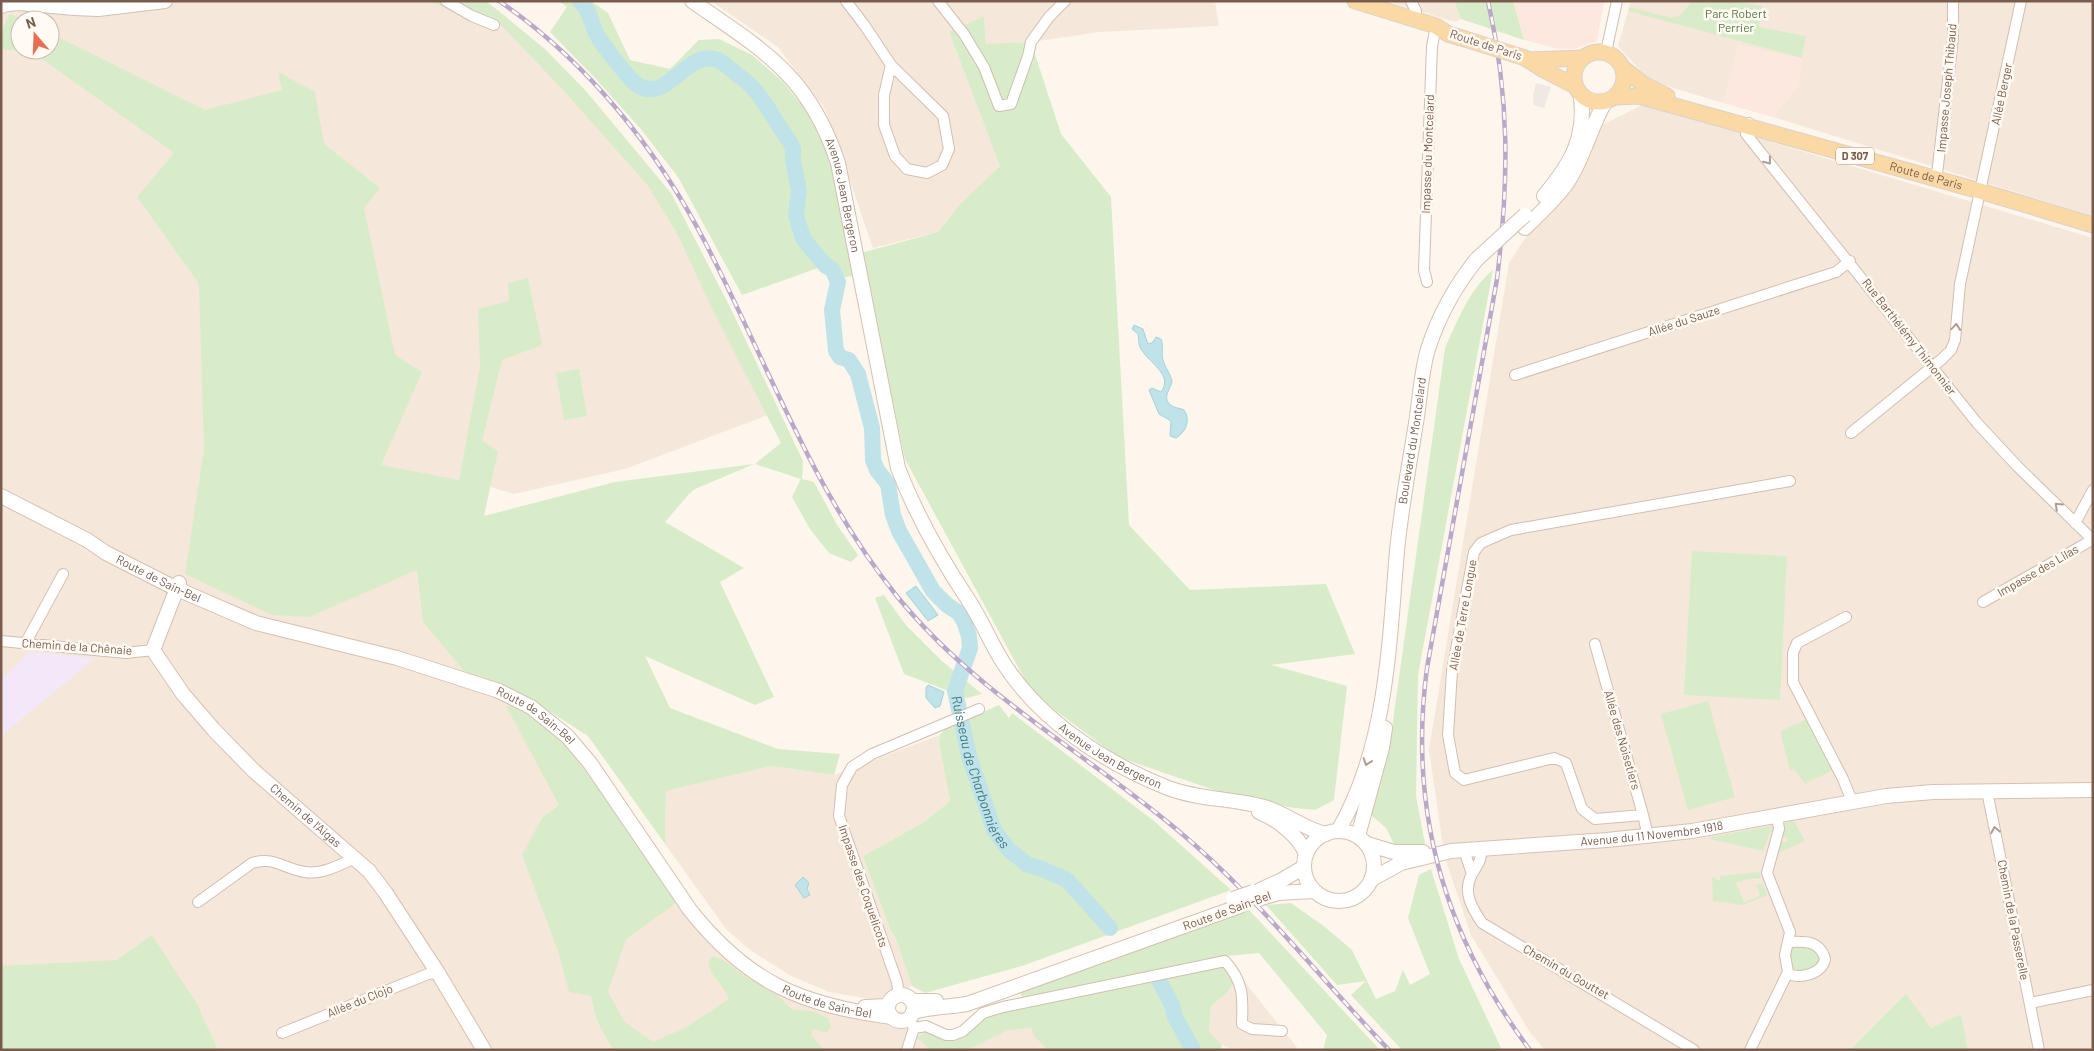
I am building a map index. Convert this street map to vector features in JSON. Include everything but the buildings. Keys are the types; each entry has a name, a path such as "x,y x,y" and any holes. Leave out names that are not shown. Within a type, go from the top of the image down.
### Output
{"main road":[{"path":"1,6 20,2 98,9 165,1"},
{"name":"Avenue Jean Bergeron","path":"692,1 766,53 785,70 807,97 820,117 830,138 838,163 894,447 1012,674 1027,694 1050,717 1108,758 1143,777 1169,788 1198,796 1230,802 1253,803 1274,810 1313,831 1332,832"},
{"name":"Route de Paris","path":"1355,1 1380,5 1465,39 1528,59 1578,91"},
{"path":"1606,52 1619,61 1623,68 1624,84 1610,100 1588,100 1578,91 1574,71 1582,58 1589,54 1606,52"},
{"name":"Route de Paris","path":"1528,59 1582,58"},
{"name":"Route de Paris","path":"1623,68 1657,92 1749,124 2093,221"},
{"name":"Boulevard du Montcelard","path":"1525,221 1561,175 1579,142 1583,115 1578,91"},
{"name":"Route de Paris","path":"1610,100 1639,96 1749,124 1938,174 2093,225"},
{"name":"Boulevard du Montcelard","path":"1332,832 1354,801 1373,742 1387,669 1398,548 1428,350 1447,301 1462,277 1567,184 1579,163 1596,118 1610,100"},
{"name":"Boulevard du Montcelard","path":"1363,840 1382,748 1394,668 1407,539 1436,352 1455,304 1480,263"},
{"name":"Route de Sain-Bel","path":"1,496 87,540 106,553 256,623 397,658 499,691 531,706 567,736 590,763 690,910 705,928 749,969 776,986 814,1002 834,1008 890,1012 901,1021 910,1011 945,1001 967,998 1236,902 1278,892 1314,891"},
{"path":"153,650 178,586"},
{"name":"Chemin de l'Aigas","path":"153,650 183,694 214,730 254,771 369,871 438,972 484,1050"},
{"name":"Avenue du 11 Novembre 1918","path":"1363,840 1394,852 1457,850 1692,831 1905,793 2093,790"},
{"name":"Avenue Jean Bergeron","path":"1230,802 1267,815 1299,842 1305,861"},
{"path":"1332,832 1349,832 1363,840 1374,861 1372,879 1359,896 1346,901 1332,901 1314,891 1306,880 1305,861 1313,842 1332,832"},
{"name":"Avenue du 11 Novembre 1918","path":"1372,879 1401,863 1457,850"},
{"name":"Route de Sain-Bel","path":"1256,896 1282,880 1305,861"},
{"path":"890,1012 893,998 910,1011"}],"street":[{"path":"446,1 472,16 494,25"},
{"path":"846,1 891,65 943,116 949,149 942,165 927,173 908,169 895,156 884,125 884,96 891,65"},
{"path":"938,1 964,34 984,67 999,106 1011,104 1031,42 1049,17 1065,1"},
{"path":"1411,1 1416,11 1416,19"},
{"path":"1606,52 1617,1"},
{"name":"Impasse Joseph Thibaud","path":"1938,174 1953,38 1953,1"},
{"name":"Allée Berger","path":"1851,433 1932,367 1951,350 1955,340 1960,284 2022,1"},
{"name":"Impasse du Montcelard","path":"1427,282 1424,270 1432,46 1438,29"},
{"name":"Rue Barthélémy Thimonnier","path":"1749,124 1746,134 1850,261 1932,367 1983,429 2093,540"},
{"name":"Allée du Sauze","path":"1515,375 1836,272 1850,261"},
{"name":"Allée de Terre Longue","path":"1644,815 1595,819 1582,809 1566,763 1554,758 1464,780 1455,772 1448,735 1452,671 1474,552 1481,542 1511,530 1790,481"},
{"path":"2075,523 2093,490"},
{"name":"Impasse des Lilas","path":"1983,602 2093,540"},
{"path":"25,644 63,574"},
{"path":"1846,617 1796,643 1793,653 1793,682 1843,779 1852,801"},
{"name":"Chemin de la Chênaie","path":"1,641 126,653 153,650"},
{"name":"Allée des Noisetiers","path":"1595,644 1644,815 1648,836"},
{"name":"Impasse des Coquelicots","path":"910,1011 897,982 839,816 839,797 842,785 852,767 872,754 979,709"},
{"name":"Chemin de la Passerelle","path":"1987,791 2039,1050"},
{"path":"1750,1050 1788,974 1785,955 1790,932 1767,873 1779,829 1777,815"},
{"name":"Chemin du Gouttet","path":"1481,848 1480,861 1472,874 1467,896 1482,923 1658,1026 1694,1050"},
{"name":"Chemin du Gouttet","path":"1457,850 1472,874"},
{"path":"198,902 252,863 259,861 279,862 308,873 324,871 355,858"},
{"path":"1788,942 1810,942 1821,950 1825,959 1822,968 1817,972 1800,976 1788,974"},
{"path":"910,1011 926,1026 946,1035 953,1035 963,1030 983,1013 1003,1006 1225,962 1239,980 1243,998 1242,1024 1252,1029 1282,1032"},
{"name":"Allée du Clojo","path":"282,1032 428,974 438,972"},
{"path":"2030,1003 2093,990"},
{"path":"907,1050 910,1011"}],"shaded area":[{"path":"1,1 482,1 654,177 773,413 625,469 514,494 474,482 439,634 568,732 693,908 751,966 803,995 886,1013 902,1011 920,1027 946,1035 983,1013 1193,1050 1,1050"},
{"path":"711,1 1215,1 1219,26 1100,32 1031,42 986,45 984,16 949,32 1000,166 960,204 938,232 873,248 825,109 778,47"},
{"path":"1386,1 1454,1 1461,19 1455,22"},
{"path":"1513,1 1604,1 1597,41 1574,49 1559,49 1524,40"},
{"path":"1631,1 2093,1 2093,216 1773,117 1799,84 1739,45 1723,103 1650,81 1618,46"},
{"path":"1739,45 1802,58 1799,84 1773,117 1723,103"},
{"path":"1536,83 1551,87 1544,108 1534,105 1533,96"},
{"path":"1644,104 2093,238 2093,1050 1968,1050 1961,1014 1931,1028 1906,995 1850,1050 1545,1050 1531,1034 1471,935 1448,867 1442,840 1429,750 1509,263 1596,128"},
{"path":"29,652 95,658 1,736 1,680"},
{"path":"940,735 939,743 950,801 924,822 863,856 890,929 896,939 912,986 891,995 875,1000 829,992 791,976 750,950 726,929 665,844 666,791 771,766 834,775"},
{"path":"1243,980 1299,1050 1230,1048 1222,1045 1209,1032 1211,1006 1227,993 1234,982"}],"green space":[{"path":"430,1 486,1 546,50 586,91 671,193 730,307 803,461 802,479 814,482 837,525 858,555 851,562 829,553 810,529 792,497 801,479 755,464 781,443 711,307 679,237 649,187 565,92 501,25 462,16"},
{"path":"559,1 591,1 608,13 630,60 670,69 699,40 719,39 752,55 782,81 810,115 838,163 861,274 842,278 832,263 742,295 678,177 640,128 550,32 567,7"},
{"path":"1454,1 1513,1 1524,40 1461,19"},
{"name":"Parc Robert Perrier","path":"1737,1 1762,6 1759,27 1806,36 1802,58 1628,11 1630,7 1671,18 1679,16 1691,3"},
{"path":"10,14 10,50 1,49 1,31"},
{"path":"984,16 986,44 1031,42 1061,134 1111,197 1129,525 1190,590 1326,584 1355,654 1271,665 1347,686 1334,800 1315,810 1294,808 1220,792 1118,757 1032,693 905,459 861,253 938,232 960,204 1000,166 949,32"},
{"path":"60,38 205,110 282,90 278,72 315,92 324,144 380,188 364,208 395,355 422,372 381,465 459,480 480,367 478,309 509,301 508,283 528,278 542,345 502,360 482,441 498,451 484,516 615,482 754,464 695,489 665,522 744,568 720,582 774,697 755,705 645,656 670,708 778,749 840,754 834,775 771,766 666,791 665,844 588,736 524,695 465,672 423,622 417,570 309,617 272,615 185,574 204,449 199,284 137,197 174,153 43,60 60,60"},
{"path":"1493,270 1418,675 1416,796 1425,844 1396,848 1386,828 1371,815 1392,728 1445,348 1459,317 1477,286"},
{"path":"579,369 587,416 564,420 556,373"},
{"path":"1692,551 1787,556 1780,700 1684,695"},
{"path":"884,595 905,624 943,662 982,694 967,698 904,674 875,598"},
{"path":"1708,701 1735,797 1688,810 1661,714"},
{"path":"999,705 1009,718 1012,713 1154,821 1231,890 1022,966 925,993 912,986 896,939 890,929 863,856 924,822 950,801 939,743 940,735 945,729"},
{"path":"506,706 531,707 566,744 679,901 626,939 608,992 624,1021 653,1042 685,1028 729,999 709,967 708,962 713,956 724,960 744,976 769,988 792,1009 816,1012 828,1018 831,1027 826,1033 813,1029 811,1035 824,1050 613,1050 597,1021 591,996 569,992 559,954 522,855 542,818 559,805"},
{"path":"1807,719 1833,770 1805,784 1794,769 1790,770 1781,731"},
{"path":"1794,821 1805,841 1774,855 1778,841 1787,842 1788,838 1780,836 1785,823"},
{"path":"1771,826 1774,828 1772,833 1770,832 1763,851 1710,839 1710,837"},
{"path":"1431,869 1459,959 1502,1050 1402,1050 1351,995 1366,981 1337,985 1266,905 1291,903 1325,927 1352,950 1376,999 1395,991 1403,970 1410,985 1430,974 1408,918 1419,875"},
{"path":"1759,872 1761,878 1748,879 1736,883 1744,902 1760,896 1756,885 1763,883 1767,895 1743,905 1713,901 1712,877 1720,880 1720,876"},
{"path":"1249,910 1380,1050 1323,1050 1327,1035 1259,953 1216,957 1234,982 1227,993 1211,1006 1209,1032 1222,1045 1221,1050 1048,1050 1033,1035 1032,1028 1008,1030 967,1050 931,1050 917,1038 932,1027 946,1035 983,1013 1022,1002 1021,993"},
{"path":"152,935 197,1004 218,1050 1,1050 1,966 117,960"},
{"path":"1793,946 1812,947 1821,958 1817,969 1795,972 1789,958 1789,948"},
{"path":"1906,994 1931,1028 1961,1014 1968,1050 1850,1050"}],"water":[{"path":"1134,325 1143,329 1148,344 1152,343 1156,337 1161,339 1163,360 1172,382 1167,394 1167,400 1172,406 1184,410 1187,418 1185,429 1176,438 1170,436 1171,421 1159,414 1149,390 1152,388 1161,392 1164,380 1159,369 1141,349 1138,334 1132,329"},
{"path":"916,586 938,615 928,621 906,593"},
{"path":"928,685 944,692 940,706 935,708 926,698 926,688"},
{"path":"803,877 809,883 807,889 810,895 804,898 795,885"}],"waterway":[{"name":"Ruisseau de Charbonnières","path":"580,1 600,39 622,69 637,85 648,89 658,88 668,83 696,62 707,58 718,60 753,88 790,142 793,149 793,161 799,190 796,215 804,240 826,266 832,269 838,282 832,310 836,351 840,357 849,360 858,374 872,428 873,460 877,470 888,484 893,515 899,531 933,591 947,605 959,613 969,636 970,648 955,691 969,756 994,830 1009,850 1028,865 1040,868 1067,880 1110,928"},
{"name":"Ruisseau de Charbonnières","path":"1159,980 1173,1007 1174,1015 1193,1050"}],"railway":[{"path":"499,1 562,51 591,80 618,110 666,175 706,244 815,469 866,555 896,595 926,629 993,690 1139,800 1204,853 1259,907 1389,1050"},
{"path":"1488,1 1504,106 1504,208 1497,279 1427,668 1422,720 1423,771 1429,821 1439,869 1455,916 1475,962 1500,1007 1530,1050"}]}
